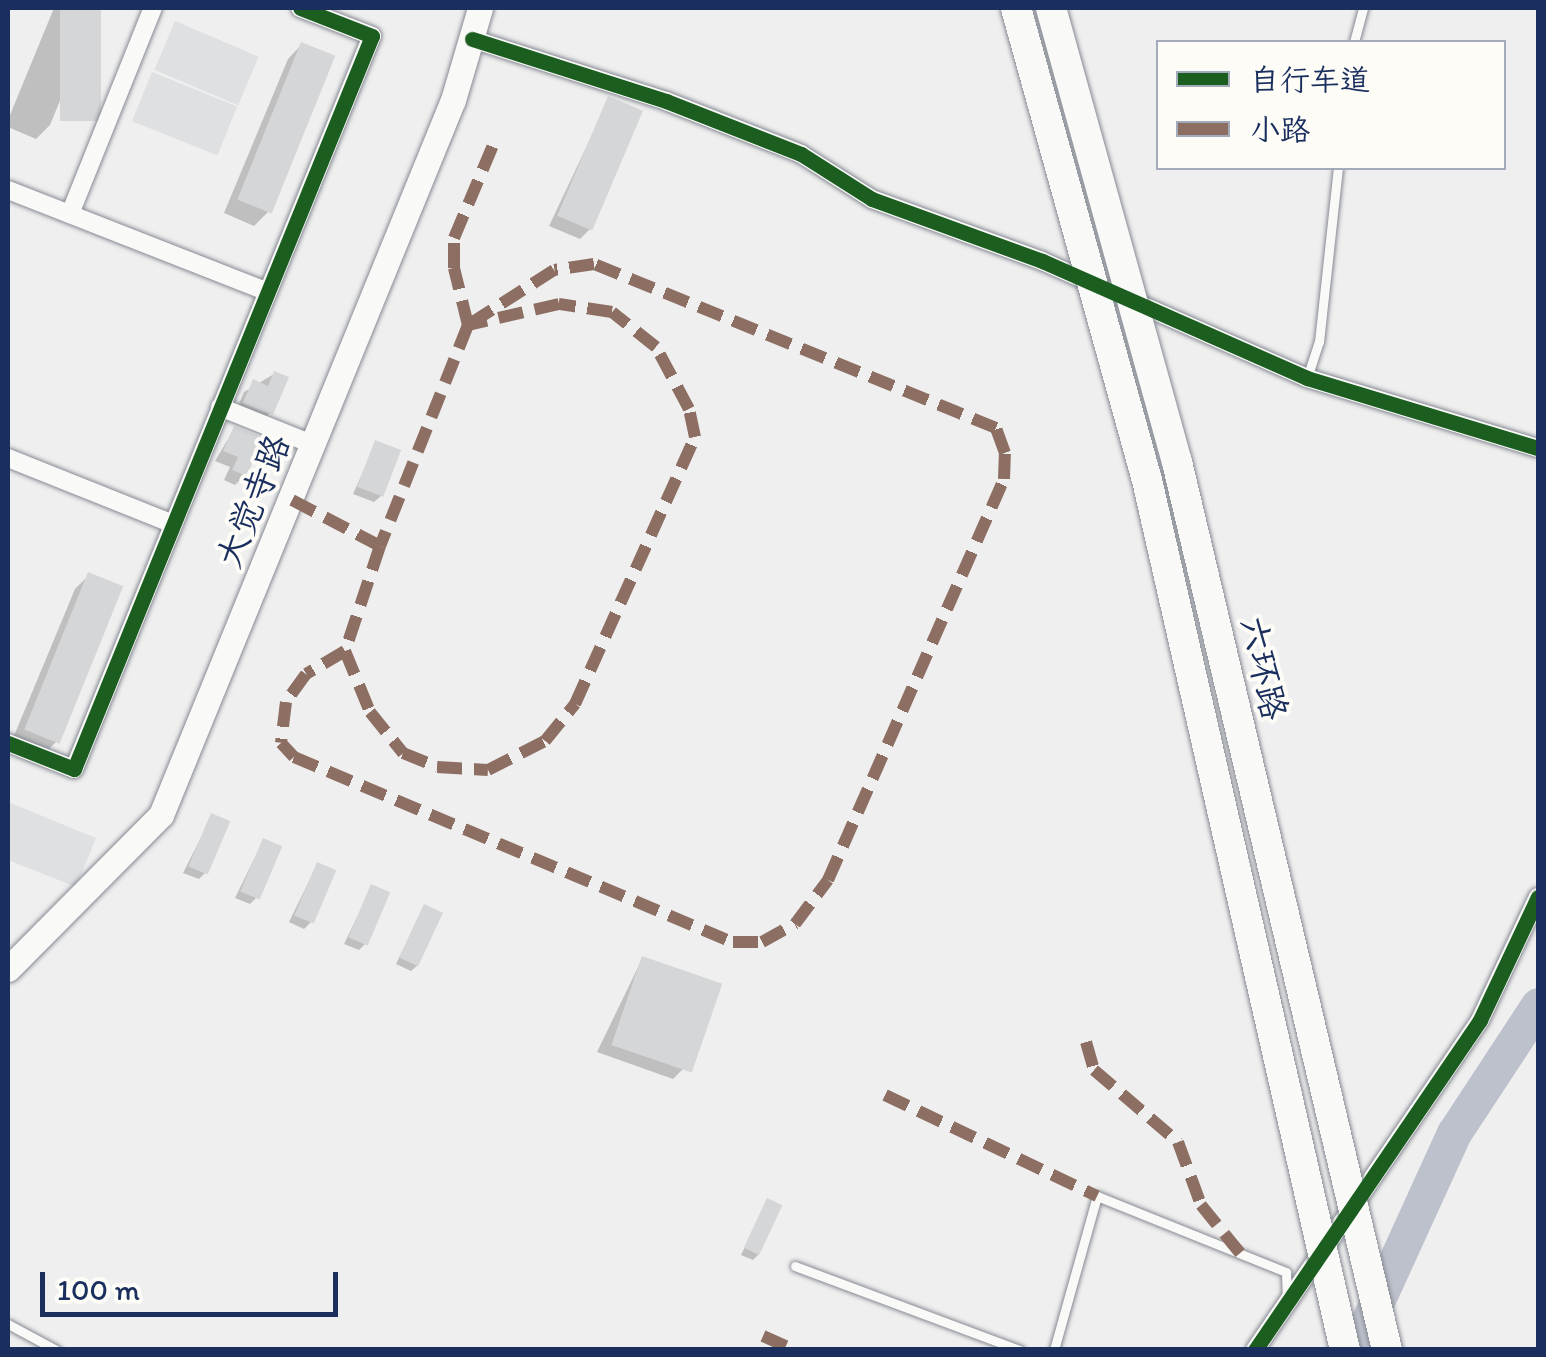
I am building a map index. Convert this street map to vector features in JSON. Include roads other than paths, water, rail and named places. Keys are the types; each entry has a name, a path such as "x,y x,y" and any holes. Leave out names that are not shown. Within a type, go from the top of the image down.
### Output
{"highway":[{"name":"六环路","path":"1016,8 1147,480 1345,1350"},
{"name":"六环路","path":"1051,8 1177,462 1387,1350"}],"main road":[{"name":"大觉寺路","path":"8,969 161,816 453,100 480,8"}],"street":[{"path":"70,214 153,8"},
{"path":"8,743 74,769 372,36 300,8"},
{"path":"472,38 666,101 801,154 872,199 1042,261 1307,378 1538,448"},
{"path":"8,190 268,292"},
{"path":"220,407 314,446"},
{"path":"8,458 173,524"},
{"path":"1256,1350 1480,1020 1538,896"}],"lane":[{"path":"1355,40 1363,8"},
{"path":"1307,378 1319,342 1338,170"},
{"path":"1054,1350 1097,1196 1286,1272 1287,1301"},
{"path":"795,1266 1020,1350"},
{"path":"8,1324 56,1350"}],"waterway":[{"path":"1355,1350 1454,1133 1538,1005"}]}
